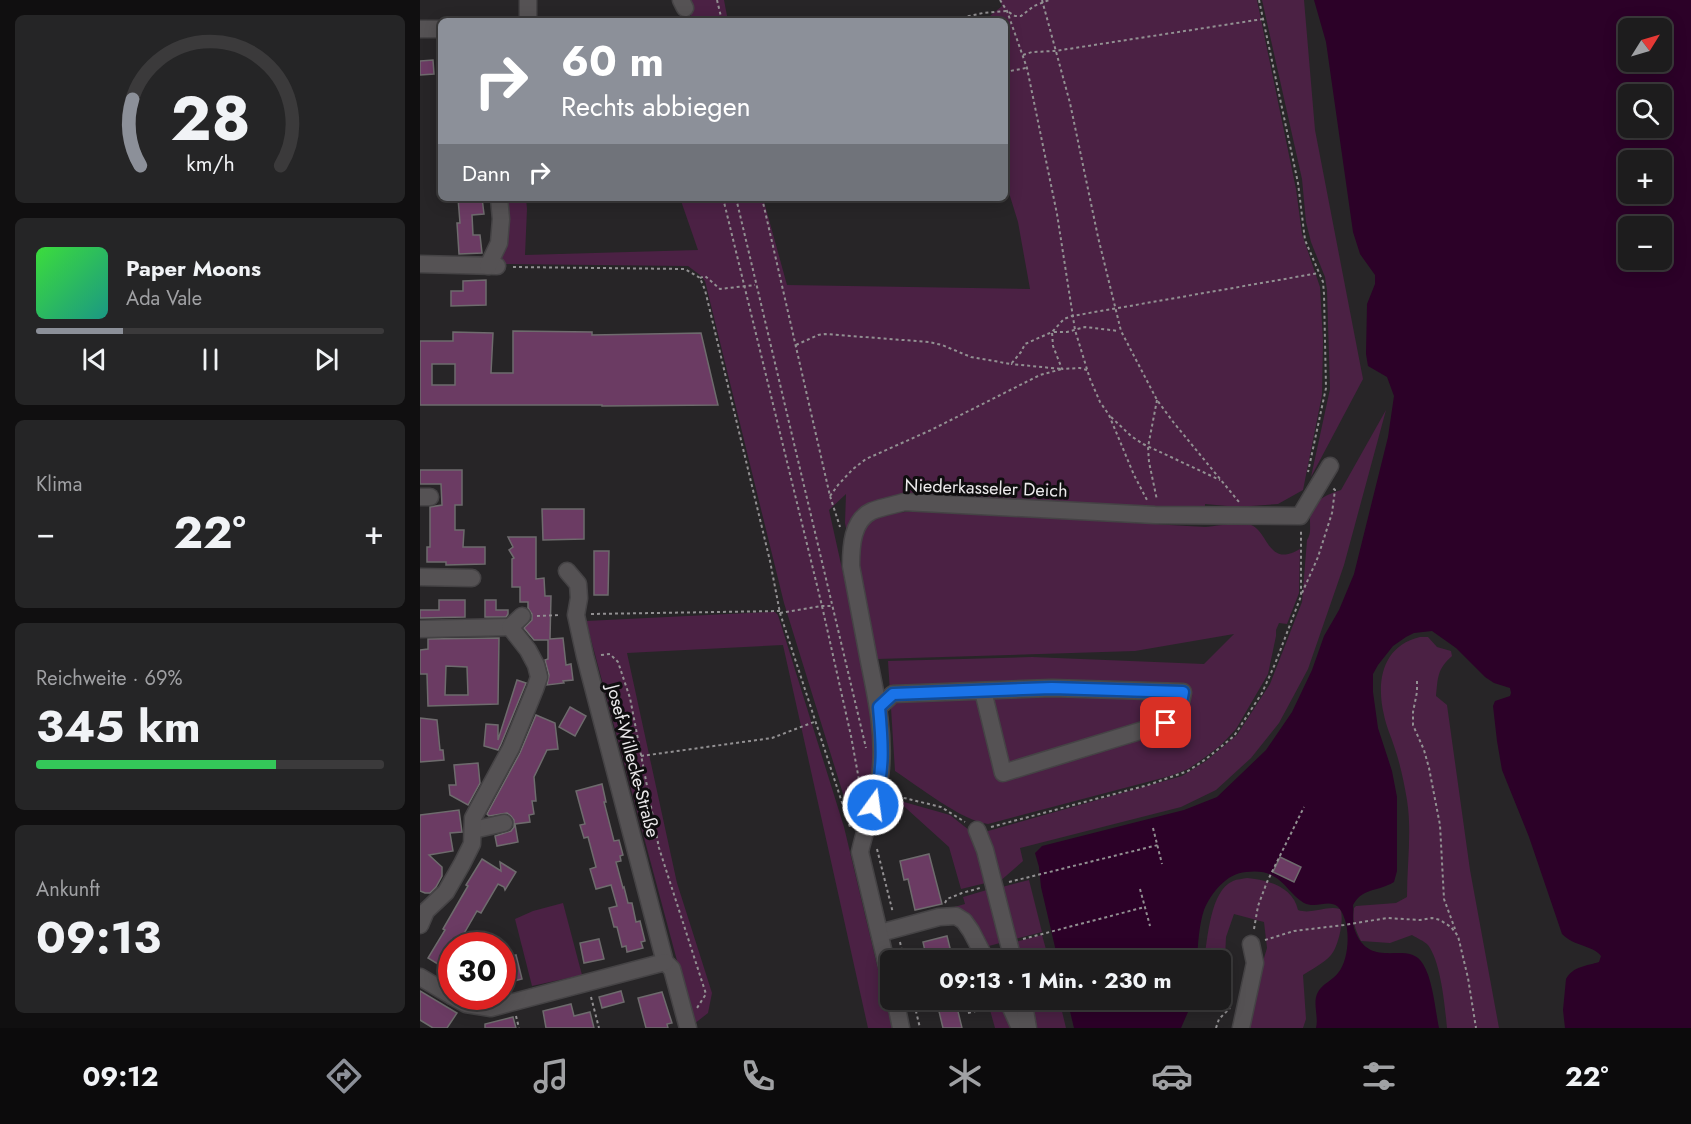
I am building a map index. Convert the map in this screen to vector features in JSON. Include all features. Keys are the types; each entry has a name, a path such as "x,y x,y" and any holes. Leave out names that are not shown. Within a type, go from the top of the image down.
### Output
{"street":[{"path":"528,0 528,18"},
{"path":"420,29 438,29"},
{"path":"420,264 493,266 499,243 501,219 499,201"},
{"name":"Niederkasseler Deich","path":"884,950 860,852 870,793 881,766 881,735 879,707 851,566 851,545 857,525 870,512 904,502 1155,515 1300,516 1328,469"},
{"name":"Josef-Willecke-Straße","path":"567,571 578,584 579,598 576,615 585,656 665,962 672,969 686,1022"},
{"path":"420,578 472,578"},
{"path":"420,629 516,622 536,665 538,677 511,748 474,818 472,844 446,892 422,914"},
{"path":"879,707 893,694 1052,688 1183,692 1181,705 1176,715 1166,723 1003,773 983,691"},
{"path":"473,830 504,823"},
{"path":"977,830 985,850 1010,950"},
{"path":"880,933 939,917 956,916 964,921 981,950"},
{"path":"1241,1028 1255,963 1251,944"},
{"path":"516,1001 665,962"},
{"path":"420,977 438,988"},
{"path":"897,1010 901,1028"},
{"path":"1012,1010 1020,1028"},
{"path":"1025,1010 1028,1028"}],"path":[{"path":"717,0 721,18"},
{"path":"1000,0 1027,68 1065,257 1072,316 1087,370 1134,475 1155,515"},
{"path":"891,18 960,18 1006,11 1015,16 1021,16 1034,6 1048,0"},
{"path":"1259,0 1298,183 1305,240 1323,282 1326,388 1308,473"},
{"path":"1042,2 1070,103 1098,237 1121,331 1157,400 1220,480 1251,515"},
{"path":"1022,55 1263,19"},
{"path":"1008,71 1027,68"},
{"path":"724,201 822,606 851,736 870,793 941,807 977,830"},
{"path":"737,201 862,730"},
{"path":"763,201 830,496 840,526 851,545"},
{"path":"493,266 685,269 700,278 705,290 770,561 780,612 845,814 860,852"},
{"path":"1011,364 1025,344 1052,332 1064,319 1072,316 1319,273"},
{"path":"700,278 705,276 720,289 756,285"},
{"path":"1052,332 1067,332 1085,327 1121,331"},
{"path":"1052,332 1053,346 1062,369"},
{"path":"796,345 825,334 929,342 970,357 1011,364 1087,370"},
{"path":"830,496 853,469 866,459 931,430 1040,375 1062,369"},
{"path":"1155,515 1158,507 1148,447 1157,400"},
{"path":"1109,416 1131,436 1148,447 1220,480"},
{"path":"1301,596 1318,557 1332,513 1335,490 1328,482 1328,469"},
{"path":"516,622 576,615 780,612 832,606"},
{"path":"585,656 610,654 618,662 630,698 659,848 706,994 699,1007 686,1022"},
{"path":"1416,681 1413,725 1430,768 1440,825 1444,899 1458,936 1476,1028"},
{"path":"641,756 772,738 815,721"},
{"path":"1304,807 1275,863 1258,906 1251,944 1294,931 1344,926 1387,918 1420,920 1432,918 1445,922 1456,931"},
{"path":"1153,828 1162,864"},
{"path":"874,839 902,950"},
{"path":"1010,881 1158,845"},
{"path":"962,893 988,886"},
{"path":"1140,889 1150,926"},
{"path":"1022,939 1145,907"},
{"path":"588,982 599,1028"},
{"path":"916,1010 920,1028"},
{"path":"968,1012 976,1010"}],"shaded area":[{"path":"687,0 724,0 727,18 691,18"},
{"path":"1000,0 1257,0 1296,189 1302,234 1320,287 1323,341 1322,395 1303,490 1278,504 1238,507 1205,504 1205,508 916,497 847,533 846,494 829,510 872,704 877,770 848,810 784,603 705,281 688,266 499,264 505,201 526,201 525,255 698,250 681,201 764,201 787,285 1030,289 1018,222 1008,190 1008,18 988,18 1002,6"},
{"path":"1262,0 1304,0 1315,130 1363,379 1311,477 1330,389 1327,290 1325,277 1311,242 1306,222 1302,179"},
{"path":"1314,0 1691,0 1691,1028 1565,1028 1563,1010 1566,979 1572,971 1599,962 1601,956 1598,952 1562,934 1529,837 1502,770 1493,706 1495,701 1510,696 1510,688 1494,683 1485,677 1456,648 1432,631 1414,633 1393,646 1373,674 1378,728 1392,771 1397,797 1397,871 1394,882 1366,892 1357,899 1353,905 1353,919 1354,928 1361,941 1369,949 1378,952 1408,954 1416,957 1423,964 1431,986 1439,1028 1316,1028 1316,996 1322,987 1338,973 1346,955 1348,940 1345,920 1337,906 1304,903 1285,885 1270,874 1263,872 1239,873 1220,885 1204,910 1198,950 1056,950 1035,853 1042,846 1184,810 1217,797 1266,750 1292,712 1312,670 1324,636 1339,610 1354,574 1388,437 1394,396 1387,377 1368,366 1366,354 1367,304 1375,284 1375,275 1360,254 1353,232 1326,42"},
{"path":"1386,410 1344,565 1308,669 1279,723 1251,758 1216,790 1181,807 1020,848 1023,861 999,882 981,833 1182,776 1206,761 1237,735 1270,684 1302,602 1312,509 1319,500 1341,490"},
{"path":"926,511 1205,527 1248,524 1255,527 1269,546 1280,554 1289,554 1300,549 1299,593 1287,624 1279,623 1276,630 1268,674 1236,729 1204,758 1188,769 1170,776 988,824 953,810 895,771 888,661 1032,657 1204,664 1234,634 1135,651 877,659 857,574 858,541 865,526 878,518 898,513"},
{"path":"775,612 778,615 844,827 880,978 880,1010 888,1010 892,1028 868,1028 783,645 627,653 677,883 712,993 708,1013 694,1024 586,621"},
{"path":"1420,637 1428,637 1437,647 1451,651 1452,656 1443,665 1439,674 1436,696 1447,705 1470,870 1499,1028 1447,1028 1439,973 1428,945 1412,935 1390,943 1361,941 1355,925 1353,913 1356,906 1396,903 1407,897 1409,836 1407,800 1398,759 1385,719 1381,690 1385,667 1390,657 1397,648"},
{"path":"897,800 950,815 974,834 990,882 961,889 949,847"},
{"path":"1247,878 1278,886 1291,896 1298,910 1340,909 1341,926 1334,951 1325,961 1303,975 1306,1019 1303,1028 1249,1028 1267,948 1264,922 1234,914 1226,937 1225,950 1206,950 1211,916 1219,894 1225,886 1238,879"},
{"path":"1029,880 1042,932 1015,939 1002,887"},
{"path":"990,889 1004,942 985,947 947,909 965,904 963,897"},
{"path":"563,903 582,975 532,986 515,919 533,911"},
{"path":"1042,935 1046,950 1017,950 1015,942"},
{"path":"990,1010 1010,1010 1017,1028 995,1028"},
{"path":"1033,1010 1062,1010 1066,1028 1037,1028"},
{"path":"1070,1010 1189,1010 1181,1028 1074,1028"}],"building":[{"path":"433,60 434,74 420,75 420,61"},
{"path":"458,201 482,201 484,214 472,215 473,235 480,235 482,253 459,254 457,223 460,223"},
{"path":"486,280 486,305 451,306 451,291 463,291 463,281"},
{"path":"513,331 592,332 592,335 701,333 718,405 420,405 420,341 453,341 453,332 493,333 491,373 513,373","holes":["432,364 455,364 455,385 432,385"]},
{"path":"420,470 462,470 462,505 455,505 455,530 464,530 463,547 485,547 485,564 446,565 446,562 427,562 427,547 430,547 430,507 442,505 441,484 420,484"},
{"path":"542,509 584,509 584,539 543,540"},
{"path":"508,537 536,537 536,579 544,578 545,596 551,596 550,639 563,638 566,665 571,664 573,680 547,685 549,675 545,660 548,659 548,640 534,640 524,628 532,620 532,614 528,608 528,602 520,602 520,587 512,587 512,559 514,558 509,550 513,547"},
{"path":"594,551 609,551 608,595 594,595"},
{"path":"439,600 465,600 465,617 420,618 420,610 439,610"},
{"path":"485,600 496,600 496,610 508,610 506,617 485,617"},
{"path":"499,638 498,704 428,706 427,674 420,674 420,650 428,649 428,639","holes":["446,666 467,667 468,695 445,695"]},
{"path":"517,680 526,683 498,750 484,746 486,724 498,725 498,740"},
{"path":"570,707 586,716 575,736 559,727"},
{"path":"536,715 555,723 558,749 547,750 534,777 536,801 532,801 534,814 529,815 530,822 515,824 518,842 497,846 495,836 511,831 514,827 514,820 507,813 489,816 487,814 520,753"},
{"path":"420,718 437,720 440,750 443,750 444,760 420,762"},
{"path":"478,763 480,783 468,805 450,795 449,785 456,785 454,765"},
{"path":"602,784 614,841 619,840 623,855 620,856 621,861 616,862 623,888 628,903 632,903 636,922 640,921 645,941 641,942 643,948 627,952 626,946 622,947 609,908 617,906 611,885 596,889 590,869 596,867 588,837 584,838 580,825 585,824 576,791"},
{"path":"459,810 462,832 450,833 453,851 429,855 442,867 442,876 430,893 420,891 420,815"},
{"path":"929,854 942,904 915,910 908,879 904,880 900,861"},
{"path":"1280,857 1301,867 1294,882 1273,872"},
{"path":"482,859 501,871 500,862 516,872 505,890 498,884 481,913 477,911 465,932 444,932 443,929 468,886 466,885"},
{"path":"947,936 950,950 925,950 923,942"},
{"path":"599,939 604,959 584,963 580,943"},
{"path":"438,942 438,964 428,958"},
{"path":"516,955 522,979 516,980"},
{"path":"420,991 438,1002 438,1010 452,1010 457,1013 447,1028 433,1028 420,1020"},
{"path":"621,991 624,1002 602,1008 599,997"},
{"path":"662,992 672,1023 667,1024 668,1028 646,1028 638,998"},
{"path":"571,1004 574,1016 590,1012 594,1028 546,1028 543,1011"},
{"path":"939,1010 958,1010 962,1028 943,1028"},
{"path":"513,1017 516,1028 485,1028 485,1024"}],"route":[{"path":"873,805 878,792 881,766 879,707 893,694 1052,688 1183,692 1181,705 1176,715 1166,723"}]}
